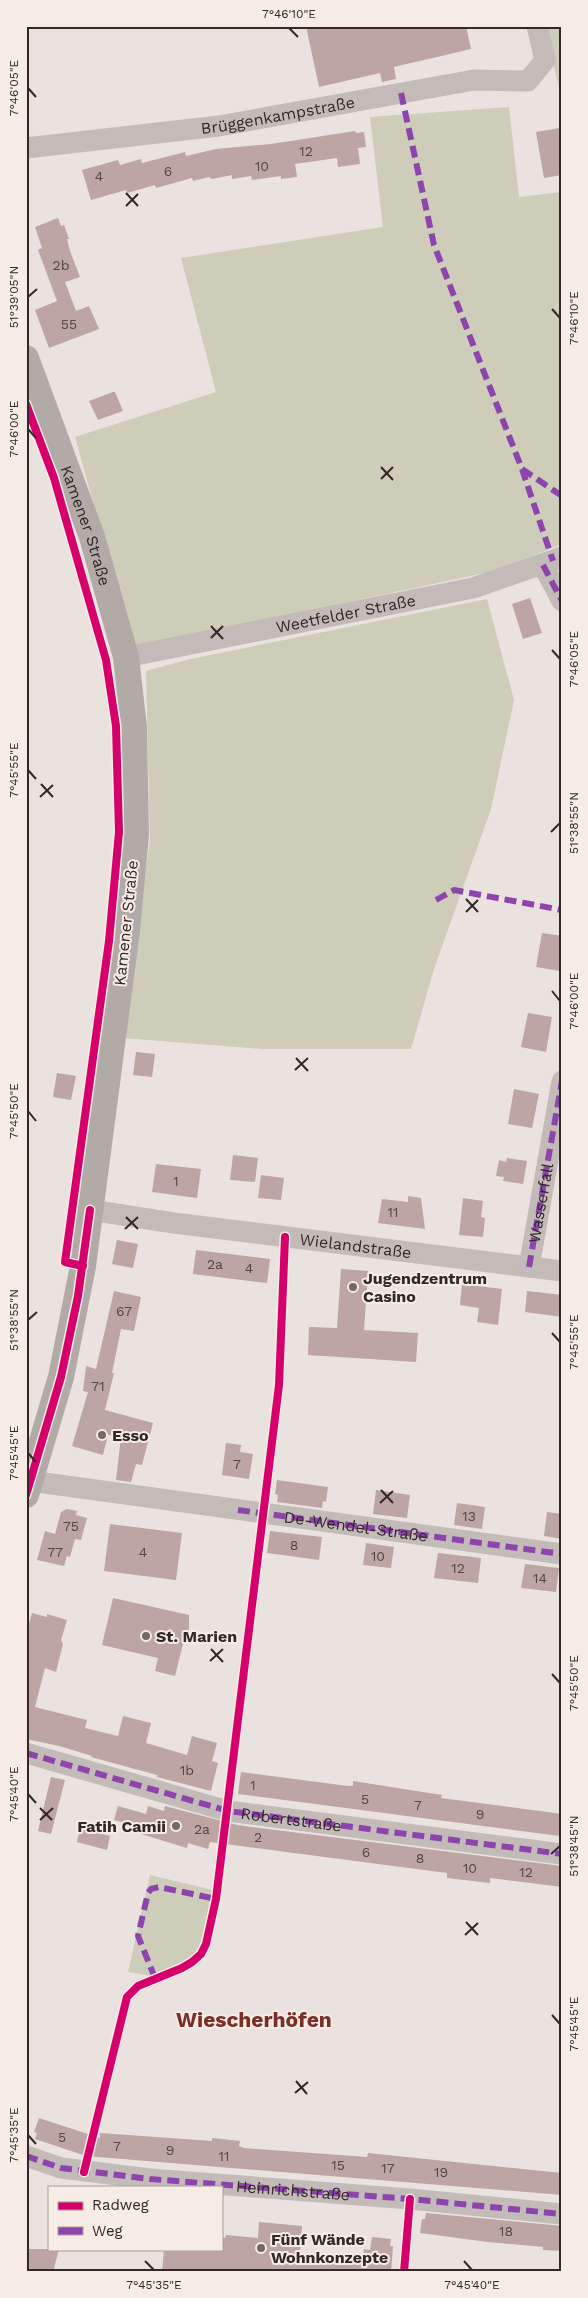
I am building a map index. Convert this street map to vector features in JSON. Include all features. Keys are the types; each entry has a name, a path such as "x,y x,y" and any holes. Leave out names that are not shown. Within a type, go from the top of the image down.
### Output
{"main road":[{"name":"Kamener Straße","path":"26,358 92,537 126,657 134,728 136,835 127,930 78,1296 62,1368 28,1488"}],"street":[{"name":"Brüggenkampstraße","path":"26,148 219,126 474,80 528,81 545,60 537,26"},
{"name":"Weetfelder Straße","path":"126,657 473,588 552,561"},
{"path":"552,561 562,601"},
{"name":"Wasserfall","path":"529,1267 562,1081"},
{"name":"Wielandstraße","path":"90,1210 174,1224 562,1271"},
{"name":"De-Wendel-Straße","path":"28,1488 562,1554"},
{"name":"Robertstraße","path":"26,1753 228,1810 562,1854"},
{"name":"Heinrichstraße","path":"26,2156 61,2168 150,2179 562,2214"}],"green space":[{"path":"544,26 562,26 562,87 559,87"},
{"path":"509,107 519,197 562,192 562,544 494,571 127,649 104,541 75,437 216,392 181,258 383,227 370,117"},
{"path":"487,599 514,700 491,809 434,969 411,1049 262,1049 122,1038 150,840 146,671 190,659"},
{"path":"150,1875 213,1890 204,1939 193,1957 173,1969 153,1976 128,1972"}],"building":[{"path":"306,26 466,26 471,49 394,67 396,79 382,82 380,73 319,87"},
{"path":"560,128 562,175 544,178 536,132"},
{"path":"355,131 356,133 364,132 366,147 358,148 360,164 338,167 337,158 295,164 297,177 281,179 281,176 252,180 251,176 232,179 232,175 212,179 209,177 193,181 192,178 156,188 155,185 127,193 126,190 91,200 82,170 118,160 120,165 141,159 142,163 185,152 186,156 216,149 271,144"},
{"path":"58,218 61,226 64,225 69,239 67,239 70,251 80,277 65,282 76,311 89,306 99,329 49,348 35,310 57,301 38,250 42,248 35,227"},
{"path":"115,392 123,411 98,420 89,401"},
{"path":"530,598 542,633 523,639 512,604"},
{"path":"542,933 562,936 560,971 536,967"},
{"path":"528,1013 552,1017 546,1052 521,1047"},
{"path":"136,1052 155,1054 152,1077 133,1075"},
{"path":"57,1073 76,1076 71,1100 53,1097"},
{"path":"514,1089 539,1094 532,1128 508,1124"},
{"path":"233,1155 258,1158 255,1182 230,1180"},
{"path":"507,1158 527,1161 523,1184 503,1181 504,1177 496,1176 499,1160 506,1162"},
{"path":"156,1164 201,1169 197,1198 152,1192"},
{"path":"261,1175 284,1178 281,1200 258,1198"},
{"path":"408,1196 421,1198 425,1229 378,1223 382,1199 408,1202"},
{"path":"463,1198 483,1201 481,1217 485,1218 483,1237 459,1235"},
{"path":"117,1240 138,1244 133,1268 112,1264"},
{"path":"196,1250 270,1259 267,1283 193,1274"},
{"path":"341,1269 368,1271 364,1330 418,1333 416,1362 308,1355 309,1327 337,1328"},
{"path":"462,1284 502,1289 498,1325 477,1322 479,1308 460,1305"},
{"path":"114,1291 141,1297 134,1331 121,1329 112,1373 114,1373 105,1410 153,1423 142,1465 136,1464 131,1482 116,1480 121,1437 108,1435 103,1455 72,1446 88,1392 83,1391 86,1366 96,1369"},
{"path":"527,1291 562,1295 562,1317 525,1312"},
{"path":"226,1443 241,1445 240,1452 253,1454 249,1479 222,1475"},
{"path":"277,1480 328,1487 326,1502 323,1501 322,1508 277,1502 278,1495 275,1494"},
{"path":"376,1490 410,1495 407,1518 373,1514"},
{"path":"457,1503 485,1507 482,1529 454,1525"},
{"path":"67,1509 77,1511 76,1515 87,1518 81,1540 75,1539 70,1557 67,1556 64,1566 37,1560 45,1531 55,1534 61,1512"},
{"path":"547,1512 562,1514 562,1539 544,1536"},
{"path":"110,1524 182,1533 176,1580 104,1571"},
{"path":"270,1531 322,1537 319,1560 267,1553"},
{"path":"366,1543 394,1547 391,1568 363,1565"},
{"path":"438,1553 481,1558 478,1583 434,1578"},
{"path":"525,1564 559,1568 556,1592 521,1588"},
{"name":"St. Marien","path":"113,1598 189,1615 189,1634 183,1644 175,1676 155,1671 158,1658 102,1645"},
{"path":"32,1613 47,1617 47,1614 67,1620 61,1640 63,1644 56,1672 45,1668 35,1707 87,1720 85,1728 118,1736 123,1716 151,1723 146,1743 187,1755 192,1736 217,1743 212,1761 218,1763 211,1791 157,1777 157,1775 59,1746 26,1739 26,1635"},
{"path":"241,1772 348,1786 353,1786 353,1781 442,1795 441,1798 562,1814 560,1836 238,1794"},
{"path":"51,1777 65,1780 51,1834 38,1831"},
{"path":"118,1806 146,1814 148,1806 164,1811 165,1806 237,1825 562,1866 562,1887 490,1878 490,1883 447,1878 447,1873 210,1842 208,1849 188,1843 187,1848 141,1834 142,1828 114,1820"},
{"path":"80,1828 110,1836 107,1850 77,1842"},
{"path":"39,2118 100,2138 100,2133 212,2141 212,2138 240,2141 239,2146 244,2148 367,2157 368,2153 562,2173 562,2195 86,2156 35,2139 37,2133 34,2132"},
{"path":"426,2213 562,2226 562,2251 543,2250 543,2247 420,2233 422,2219 425,2219"},
{"name":"Fünf Wände Wohnkonzepte","path":"259,2222 302,2226 300,2254 363,2260 364,2249 370,2250 372,2237 391,2239 390,2246 393,2246 391,2272 162,2272 164,2250 222,2250 222,2238 225,2238 226,2235 258,2238"},
{"path":"26,2249 59,2250 53,2272 26,2272"}],"marked path":[{"path":"401,93 434,245 522,469 553,561"},
{"path":"522,469 562,496"},
{"path":"543,565 562,601"},
{"path":"436,900 454,890 562,910"},
{"path":"529,1267 562,1081"},
{"path":"238,1510 562,1554"},
{"path":"26,1753 228,1811 562,1854"},
{"path":"155,1978 138,1936 148,1893 151,1889 159,1887 216,1899"},
{"path":"26,2156 61,2168 150,2179 410,2199 562,2214"}],"cycle path":[{"path":"26,404 54,478 106,660 116,726 119,832 109,941 65,1262 83,1266"},
{"path":"26,1495 61,1377 78,1296 90,1210"},
{"path":"84,2172 127,1997 138,1986 182,1968 201,1954 206,1944 216,1899 279,1385 285,1237"},
{"path":"404,2272 410,2199"}],"place":[{"name":"Jugendzentrum Casino","path":"353,1287"},
{"name":"Esso","path":"102,1435"},
{"name":"St. Marien","path":"146,1636"},
{"name":"Fatih Camii","path":"176,1826"},
{"name":"Fünf Wände Wohnkonzepte","path":"261,2248"}],"district":[{"name":"Wiescherhöfen","path":"254,2019"}]}
